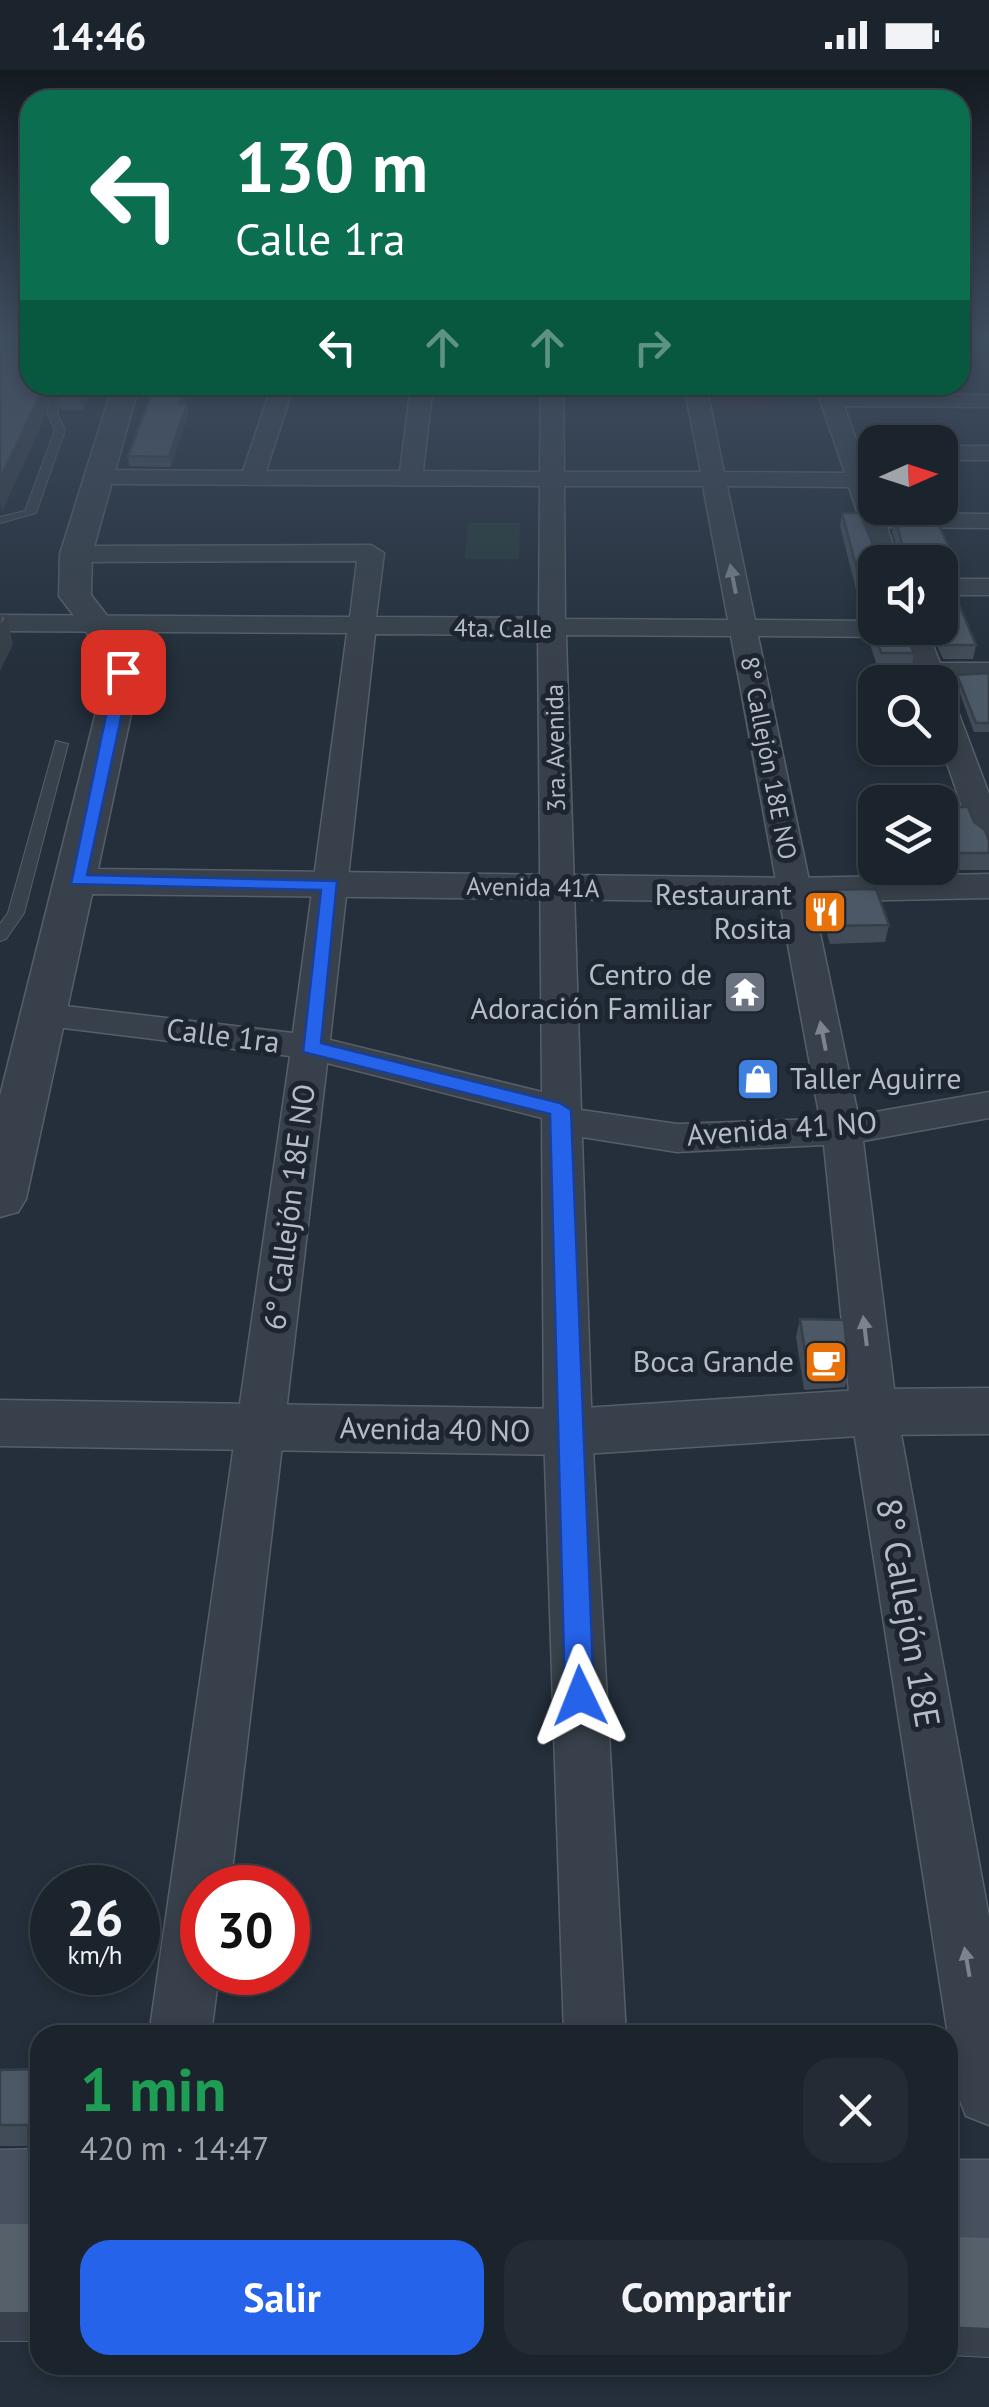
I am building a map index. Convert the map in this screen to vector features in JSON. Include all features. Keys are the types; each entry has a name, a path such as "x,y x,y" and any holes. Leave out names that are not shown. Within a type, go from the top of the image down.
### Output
{"main road":[{"path":"0,2193 30,2192"},
{"path":"958,2203 989,2204"},
{"path":"0,2268 30,2268"},
{"path":"958,2282 989,2283"}],"street":[{"path":"0,1199 20,1013 77,880 123,672 109,640 75,596 76,554 108,450"},
{"path":"252,477 261,450"},
{"path":"411,477 414,450"},
{"name":"3ra. Avenida","path":"553,450 552,629 567,1116 568,1432 595,2025"},
{"name":"8° Callejón 18E NO","path":"708,450 842,1131"},
{"path":"958,453 989,453"},
{"path":"100,477 858,480"},
{"path":"958,521 989,522"},
{"name":"6° Callejón 18E NO","path":"76,554 372,553 263,1428 181,2025"},
{"path":"958,587 989,587"},
{"name":"4ta. Calle","path":"0,623 858,628"},
{"path":"958,674 989,671"},
{"path":"958,729 974,755 989,838"},
{"name":"Avenida 41A","path":"77,880 794,890 989,886"},
{"name":"Calle 1ra","path":"20,1013 310,1047 567,1116"},
{"name":"Avenida 41 NO","path":"567,1116 676,1138 842,1131 989,1104"},
{"name":"8° Callejón 18E","path":"842,1131 874,1412 989,2093"},
{"name":"Avenida 40 NO","path":"0,1423 568,1432 874,1412 989,1411"}],"lane":[{"path":"0,520 30,513 53,450"},
{"path":"0,936 16,913 61,744"},
{"path":"0,2325 30,2324"},
{"path":"958,2339 989,2340"}],"green space":[{"path":"468,523 520,523 519,559 465,559"}],"building":[{"path":"0,450 14,450 0,479"},
{"path":"130,450 171,450 169,457 128,456"},
{"path":"842,513 858,513 858,525 865,525 873,545 858,545 858,574"},
{"path":"897,525 939,525 948,545 902,545"},
{"path":"958,602 976,645 958,645"},
{"path":"878,645 910,645 914,653 881,653"},
{"path":"989,673 989,723 976,723 958,675"},
{"path":"958,807 968,807 974,822 985,830 989,853 958,853"},
{"path":"876,889 889,925 833,926 822,890"},
{"path":"800,1319 844,1320 849,1370 808,1372"},
{"path":"30,2069 30,2157 28,2125 0,2125 0,2070"}],"place":[{"name":"Restaurant Rosita","path":"825,912"},
{"name":"Centro de Adoración Familiar","path":"745,992"},
{"name":"Taller Aguirre","path":"758,1079"},
{"name":"Boca Grande","path":"826,1362"}],"route":[{"path":"123,672 77,880 331,885 310,1047 560,1110 580,1696"}]}
